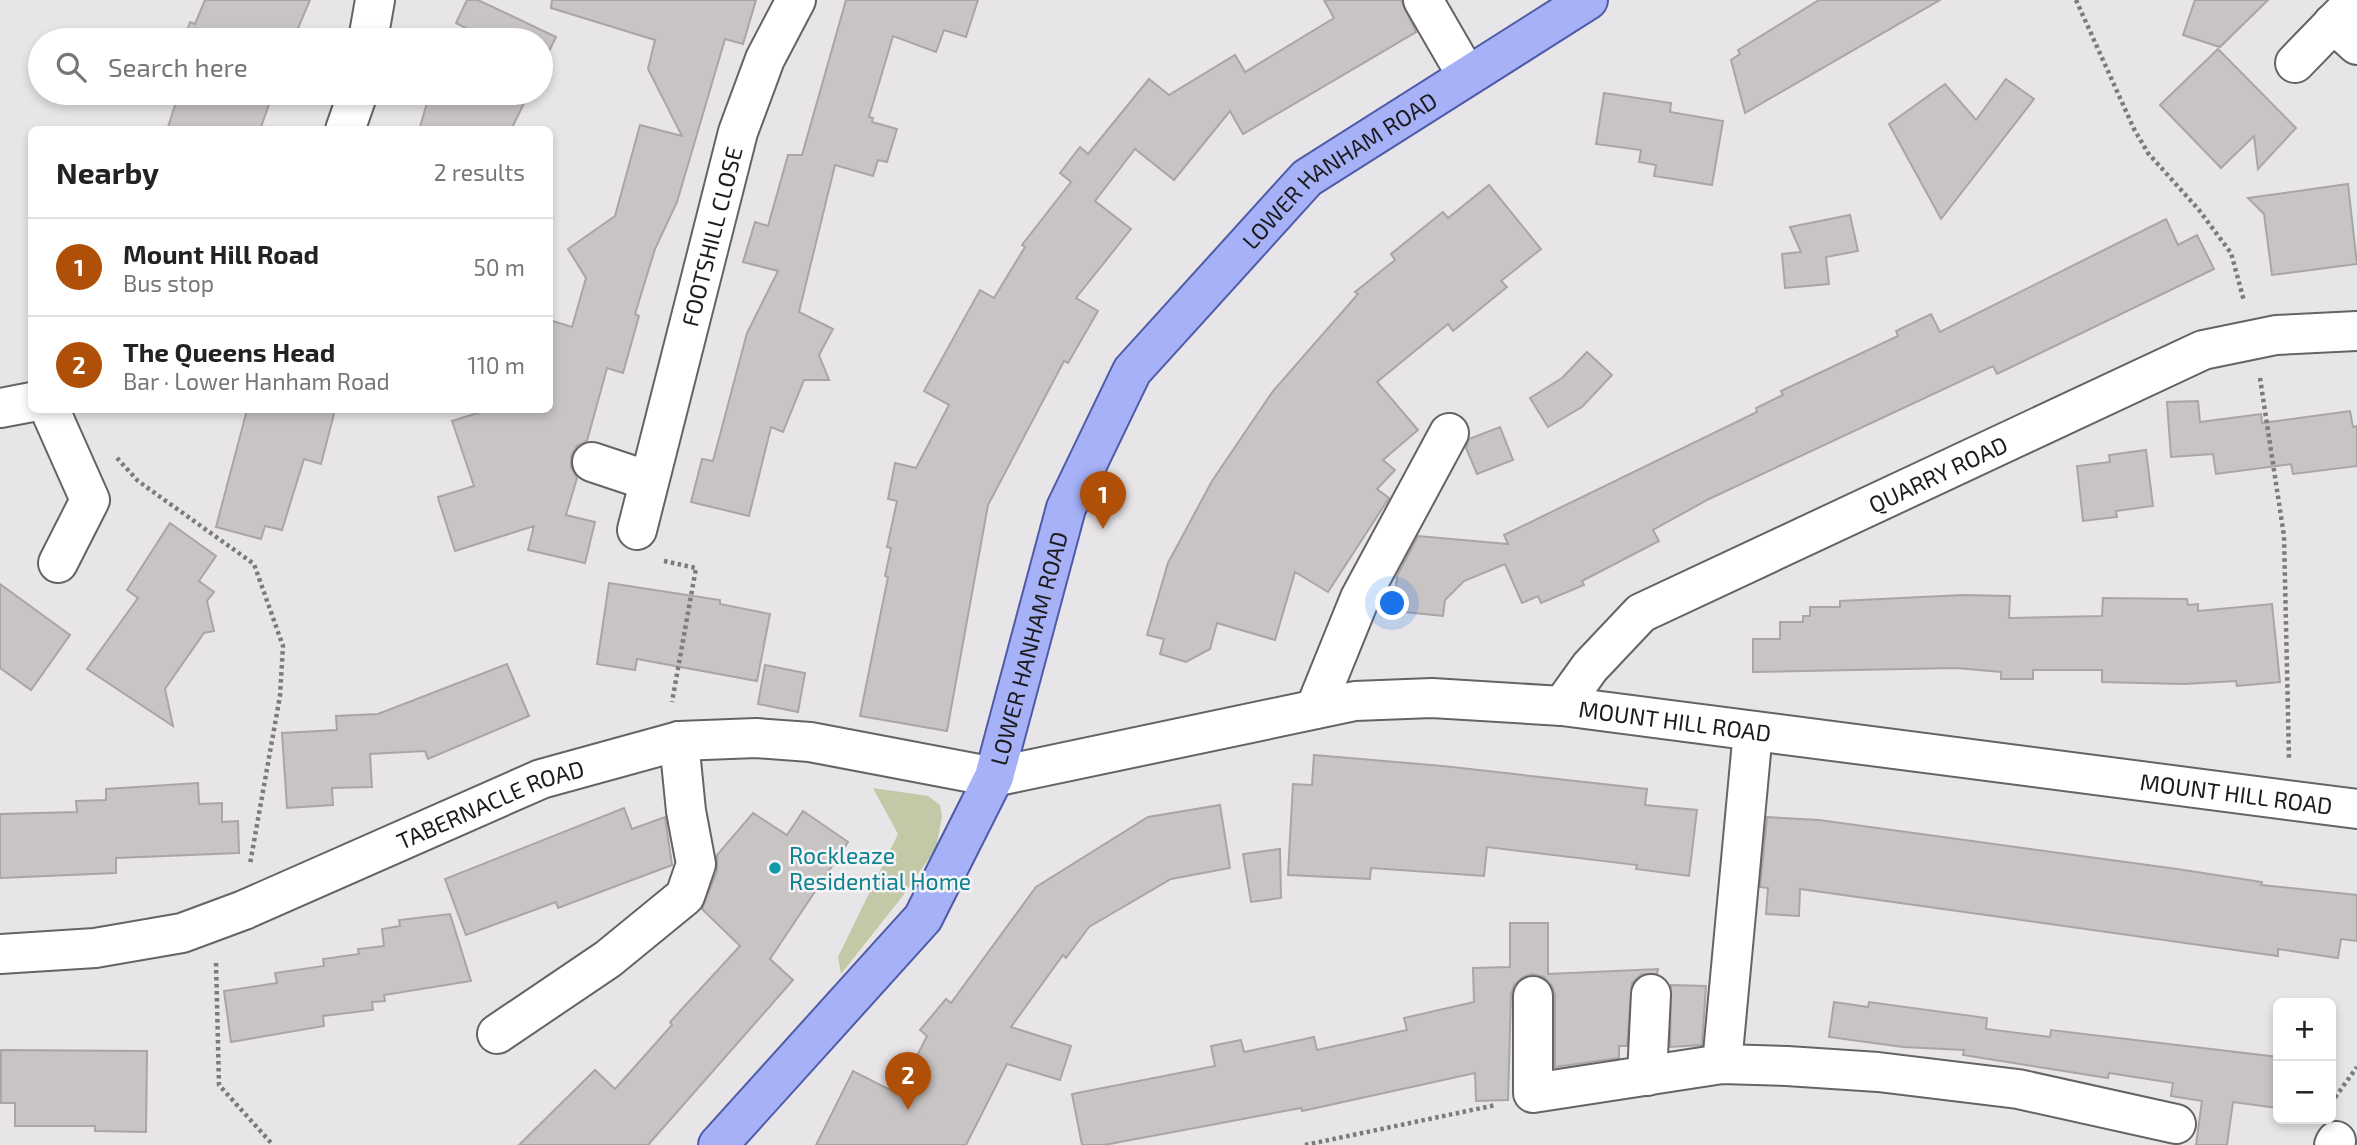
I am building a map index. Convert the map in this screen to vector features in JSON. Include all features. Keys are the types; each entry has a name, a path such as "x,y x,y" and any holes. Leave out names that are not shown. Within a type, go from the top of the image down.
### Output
{"main road":[{"name":"LOWER HANHAM ROAD","path":"718,1145 923,918 994,777 1066,509 1132,371 1307,178 1588,0"}],"street":[{"path":"370,28 375,0"},
{"name":"FOOTSHILL CLOSE","path":"636,530 738,132 765,59 796,0"},
{"path":"1423,0 1467,76"},
{"path":"2295,62 2349,22"},
{"path":"346,126 354,105"},
{"name":"QUARRY ROAD","path":"1562,706 1590,667 1641,614 1704,584 2203,350 2276,335 2357,331"},
{"path":"0,408 28,403"},
{"path":"51,413 90,500 58,563"},
{"path":"1315,709 1360,598 1449,433"},
{"path":"592,462 649,481"},
{"name":"MOUNT HILL ROAD","path":"994,777 1355,701 1432,698 1562,706 2357,809"},
{"path":"1722,1063 1753,731"},
{"name":"TABERNACLE ROAD","path":"0,954 95,948 182,933 230,915 541,779 673,743 756,738 810,742 994,777"},
{"path":"497,1034 608,958 685,896 696,864 673,743"},
{"path":"1647,1076 1650,994"},
{"path":"1533,996 1533,1093 1722,1063 1878,1072 2018,1089 2176,1124"}],"path":[{"path":"111,450 138,481 254,564 282,646 279,696 255,824 230,915 219,1085 273,1145"},
{"path":"636,530 636,555 696,568 673,689 673,743"},
{"path":"2336,1096 2357,1067"},
{"path":"1305,1145 1506,1103 1533,1093"}],"green space":[{"path":"873,788 928,796 940,805 942,817 936,848 905,893 841,974 838,957 898,834"}],"building":[{"path":"205,0 310,0 298,28 188,28 190,22 195,24"},
{"path":"467,0 478,0 537,28 466,28 456,23"},
{"path":"552,0 756,0 743,44 725,39 677,202 655,249 635,314 639,316 623,373 607,368 587,441 577,446 571,456 571,467 577,478 566,515 595,522 585,563 528,550 534,526 455,551 438,497 474,486 452,421 477,413 553,413 553,321 572,327 586,278 568,249 615,216 640,125 682,136 648,69 655,40 551,8"},
{"path":"846,0 978,0 966,37 944,30 936,52 893,36 869,117 873,118 872,122 897,129 887,162 878,160 873,176 835,165 799,312 833,329 819,355 829,380 804,380 783,432 771,427 749,516 691,502 702,459 713,461 747,333 778,271 743,262 755,222 768,226 788,155 802,155"},
{"path":"1324,0 1401,0 1416,32 1243,134 1230,111 1174,180 1135,149 1095,201 1131,229 1076,298 1098,311 1068,363 1064,361 988,505 947,731 860,716 888,577 885,576 891,548 887,547 897,501 888,499 895,463 916,468 949,405 924,391 980,290 994,298 1025,247 1022,245 1071,182 1060,173 1080,147 1088,154 1149,79 1169,95 1235,55 1245,72 1334,18"},
{"path":"1819,0 1940,0 1745,113 1731,60 1740,54 1738,50"},
{"path":"2195,0 2268,0 2220,47 2183,35"},
{"path":"2218,49 2296,128 2258,169 2254,136 2221,168 2160,105"},
{"path":"2006,79 2034,99 1941,219 1889,124 1945,84 1976,120"},
{"path":"1604,93 1671,103 1670,112 1723,121 1712,185 1654,176 1656,165 1639,162 1641,150 1596,144"},
{"path":"175,105 269,105 261,126 168,126"},
{"path":"426,105 523,105 513,126 420,126"},
{"path":"2348,184 2357,264 2272,275 2264,214 2248,198"},
{"path":"1489,185 1541,249 1501,281 1507,287 1453,331 1448,324 1377,382 1418,430 1383,460 1395,470 1377,489 1389,498 1328,592 1295,572 1275,640 1217,623 1210,649 1186,662 1160,654 1164,639 1147,635 1168,563 1212,481 1273,391 1358,294 1355,292 1395,260 1391,254 1443,212 1448,218"},
{"path":"1850,215 1858,251 1826,257 1829,284 1785,288 1782,254 1801,252 1790,227"},
{"path":"2166,219 2178,245 2197,235 2214,269 1997,374 1993,366 1709,499 1653,530 1659,541 1582,581 1584,585 1541,603 1538,596 1522,603 1505,564 1464,581 1445,600 1443,616 1394,611 1397,576 1418,536 1508,544 1504,535 1757,412 1756,408 1783,395 1781,391 1898,336 1896,331 1931,314 1940,332"},
{"path":"1587,352 1612,375 1582,407 1548,427 1530,398 1562,378"},
{"path":"2198,401 2200,422 2261,414 2262,423 2350,411 2353,427 2357,426 2357,466 2293,474 2291,464 2216,474 2213,454 2171,457 2167,402"},
{"path":"246,413 334,413 321,464 304,459 282,530 265,526 261,539 216,527"},
{"path":"1500,427 1513,460 1477,474 1466,448 1469,439"},
{"path":"2146,450 2153,506 2116,511 2117,517 2083,521 2077,466 2110,462 2109,455"},
{"path":"170,523 216,556 199,581 214,592 207,601 214,631 204,633 165,689 173,726 87,669 138,598 127,590"},
{"path":"609,583 720,600 720,604 770,614 757,681 637,659 635,670 597,664"},
{"path":"0,584 70,635 31,690 0,668"},
{"path":"1963,595 2010,596 2009,618 2102,616 2103,598 2187,599 2188,605 2198,604 2198,611 2272,604 2280,682 2237,686 2236,681 2184,684 2102,682 2102,670 2033,670 2033,679 2001,679 2001,672 1956,668 1753,672 1753,639 1780,639 1780,622 1803,622 1803,616 1810,616 1810,607 1840,607 1840,601"},
{"path":"507,664 529,716 428,759 425,751 370,754 372,787 332,788 333,805 287,808 282,733 337,730 336,716 378,714"},
{"path":"765,665 805,673 798,712 758,704"},
{"path":"1314,755 1443,766 1647,789 1645,805 1697,810 1689,876 1636,869 1637,865 1487,847 1484,876 1371,868 1370,879 1288,875 1293,784 1312,785"},
{"path":"198,783 199,804 222,803 222,822 238,821 239,853 116,858 116,873 0,878 0,814 77,812 76,801 106,800 106,789"},
{"path":"1220,805 1230,868 1171,879 1089,927 1066,958 1063,955 1011,1027 1071,1046 1060,1080 1007,1064 966,1145 816,1145 853,1071 898,1094 927,1036 920,1030 946,999 951,1003 1036,887 1148,817"},
{"path":"624,808 632,829 665,817 672,865 558,908 556,902 466,935 445,879"},
{"path":"803,811 848,842 770,959 793,980 648,1145 519,1145 595,1070 615,1089 672,1025 670,1022 740,946 702,909 717,871 717,855 753,813 787,835"},
{"path":"1767,817 1819,820 2177,869 2262,882 2261,885 2357,895 2357,941 2341,939 2338,958 2278,949 2278,956 1800,889 1799,916 1766,914 1768,888 1760,887"},
{"path":"1280,849 1281,898 1251,902 1243,854"},
{"path":"450,914 471,981 384,995 385,1001 372,1002 373,1010 323,1016 324,1026 231,1042 224,991 277,983 275,973 324,966 323,959 359,954 358,949 384,946 382,929 400,926 399,920"},
{"path":"1510,923 1548,923 1548,974 1658,969 1657,974 1642,974 1632,983 1627,1046 1619,1046 1619,1058 1555,1067 1555,995 1552,986 1544,977 1532,974 1523,977 1514,985 1511,995 1508,1100 1476,1101 1475,1073 1302,1111 1301,1108 1104,1145 1082,1145 1072,1094 1215,1066 1211,1046 1241,1040 1244,1052 1314,1037 1317,1050 1407,1030 1404,1018 1474,1002 1473,968 1510,967"},
{"path":"1671,985 1706,986 1702,1045 1670,1047"},
{"path":"1834,1002 1868,1007 1869,1002 1987,1018 1986,1029 2050,1037 2051,1030 2273,1056 2273,1107 2233,1102 2227,1145 2196,1145 2202,1101 2171,1096 2173,1083 2109,1073 2108,1078 1963,1055 1964,1050 1903,1047 1829,1037"},
{"path":"1,1050 147,1051 146,1132 95,1131 95,1126 15,1126 15,1103 1,1103"}],"place":[{"name":"Mount Hill Road","path":"1103,529"},
{"name":"Rockleaze Residential Home","path":"775,868"},
{"name":"The Queens Head","path":"908,1110"}]}
